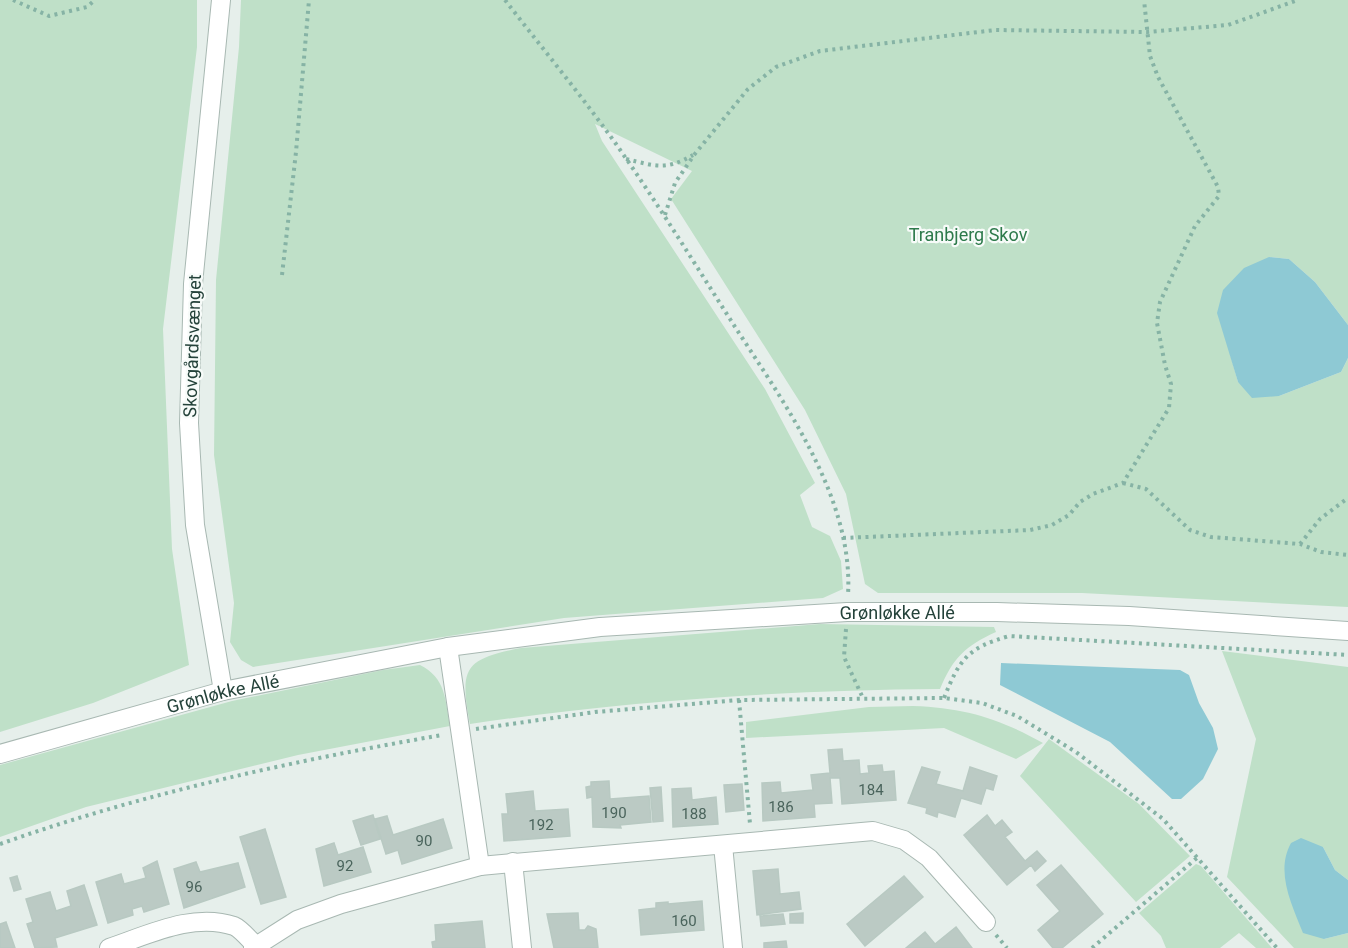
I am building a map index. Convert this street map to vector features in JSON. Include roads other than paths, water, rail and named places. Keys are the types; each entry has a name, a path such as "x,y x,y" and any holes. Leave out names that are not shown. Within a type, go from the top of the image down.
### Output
{"street":[{"name":"Skovgårdsvænget","path":"221,0 193,284 189,423 195,525 223,691"},
{"name":"Grønløkke Allé","path":"0,753 223,691 447,647 600,627 847,612 1129,616 1348,631"},
{"path":"447,647 480,866"},
{"path":"109,948 188,922 215,923 236,927 254,946 308,916 480,866 873,831 904,840 929,858 986,922"},
{"path":"723,844 733,948"},
{"path":"513,862 522,948"}],"water":[{"path":"1269,257 1289,259 1315,282 1348,325 1348,358 1341,372 1279,396 1252,398 1238,382 1217,313 1223,290 1244,268"},
{"path":"1001,663 1180,670 1189,675 1199,703 1213,728 1218,749 1203,779 1181,799 1172,799 1110,742 1000,685"},
{"path":"1301,838 1323,847 1335,870 1348,880 1348,933 1324,939 1303,933 1294,911 1285,877 1286,854 1291,843"}],"park label":[{"name":"Tranbjerg Skov","path":"968,234"}]}
